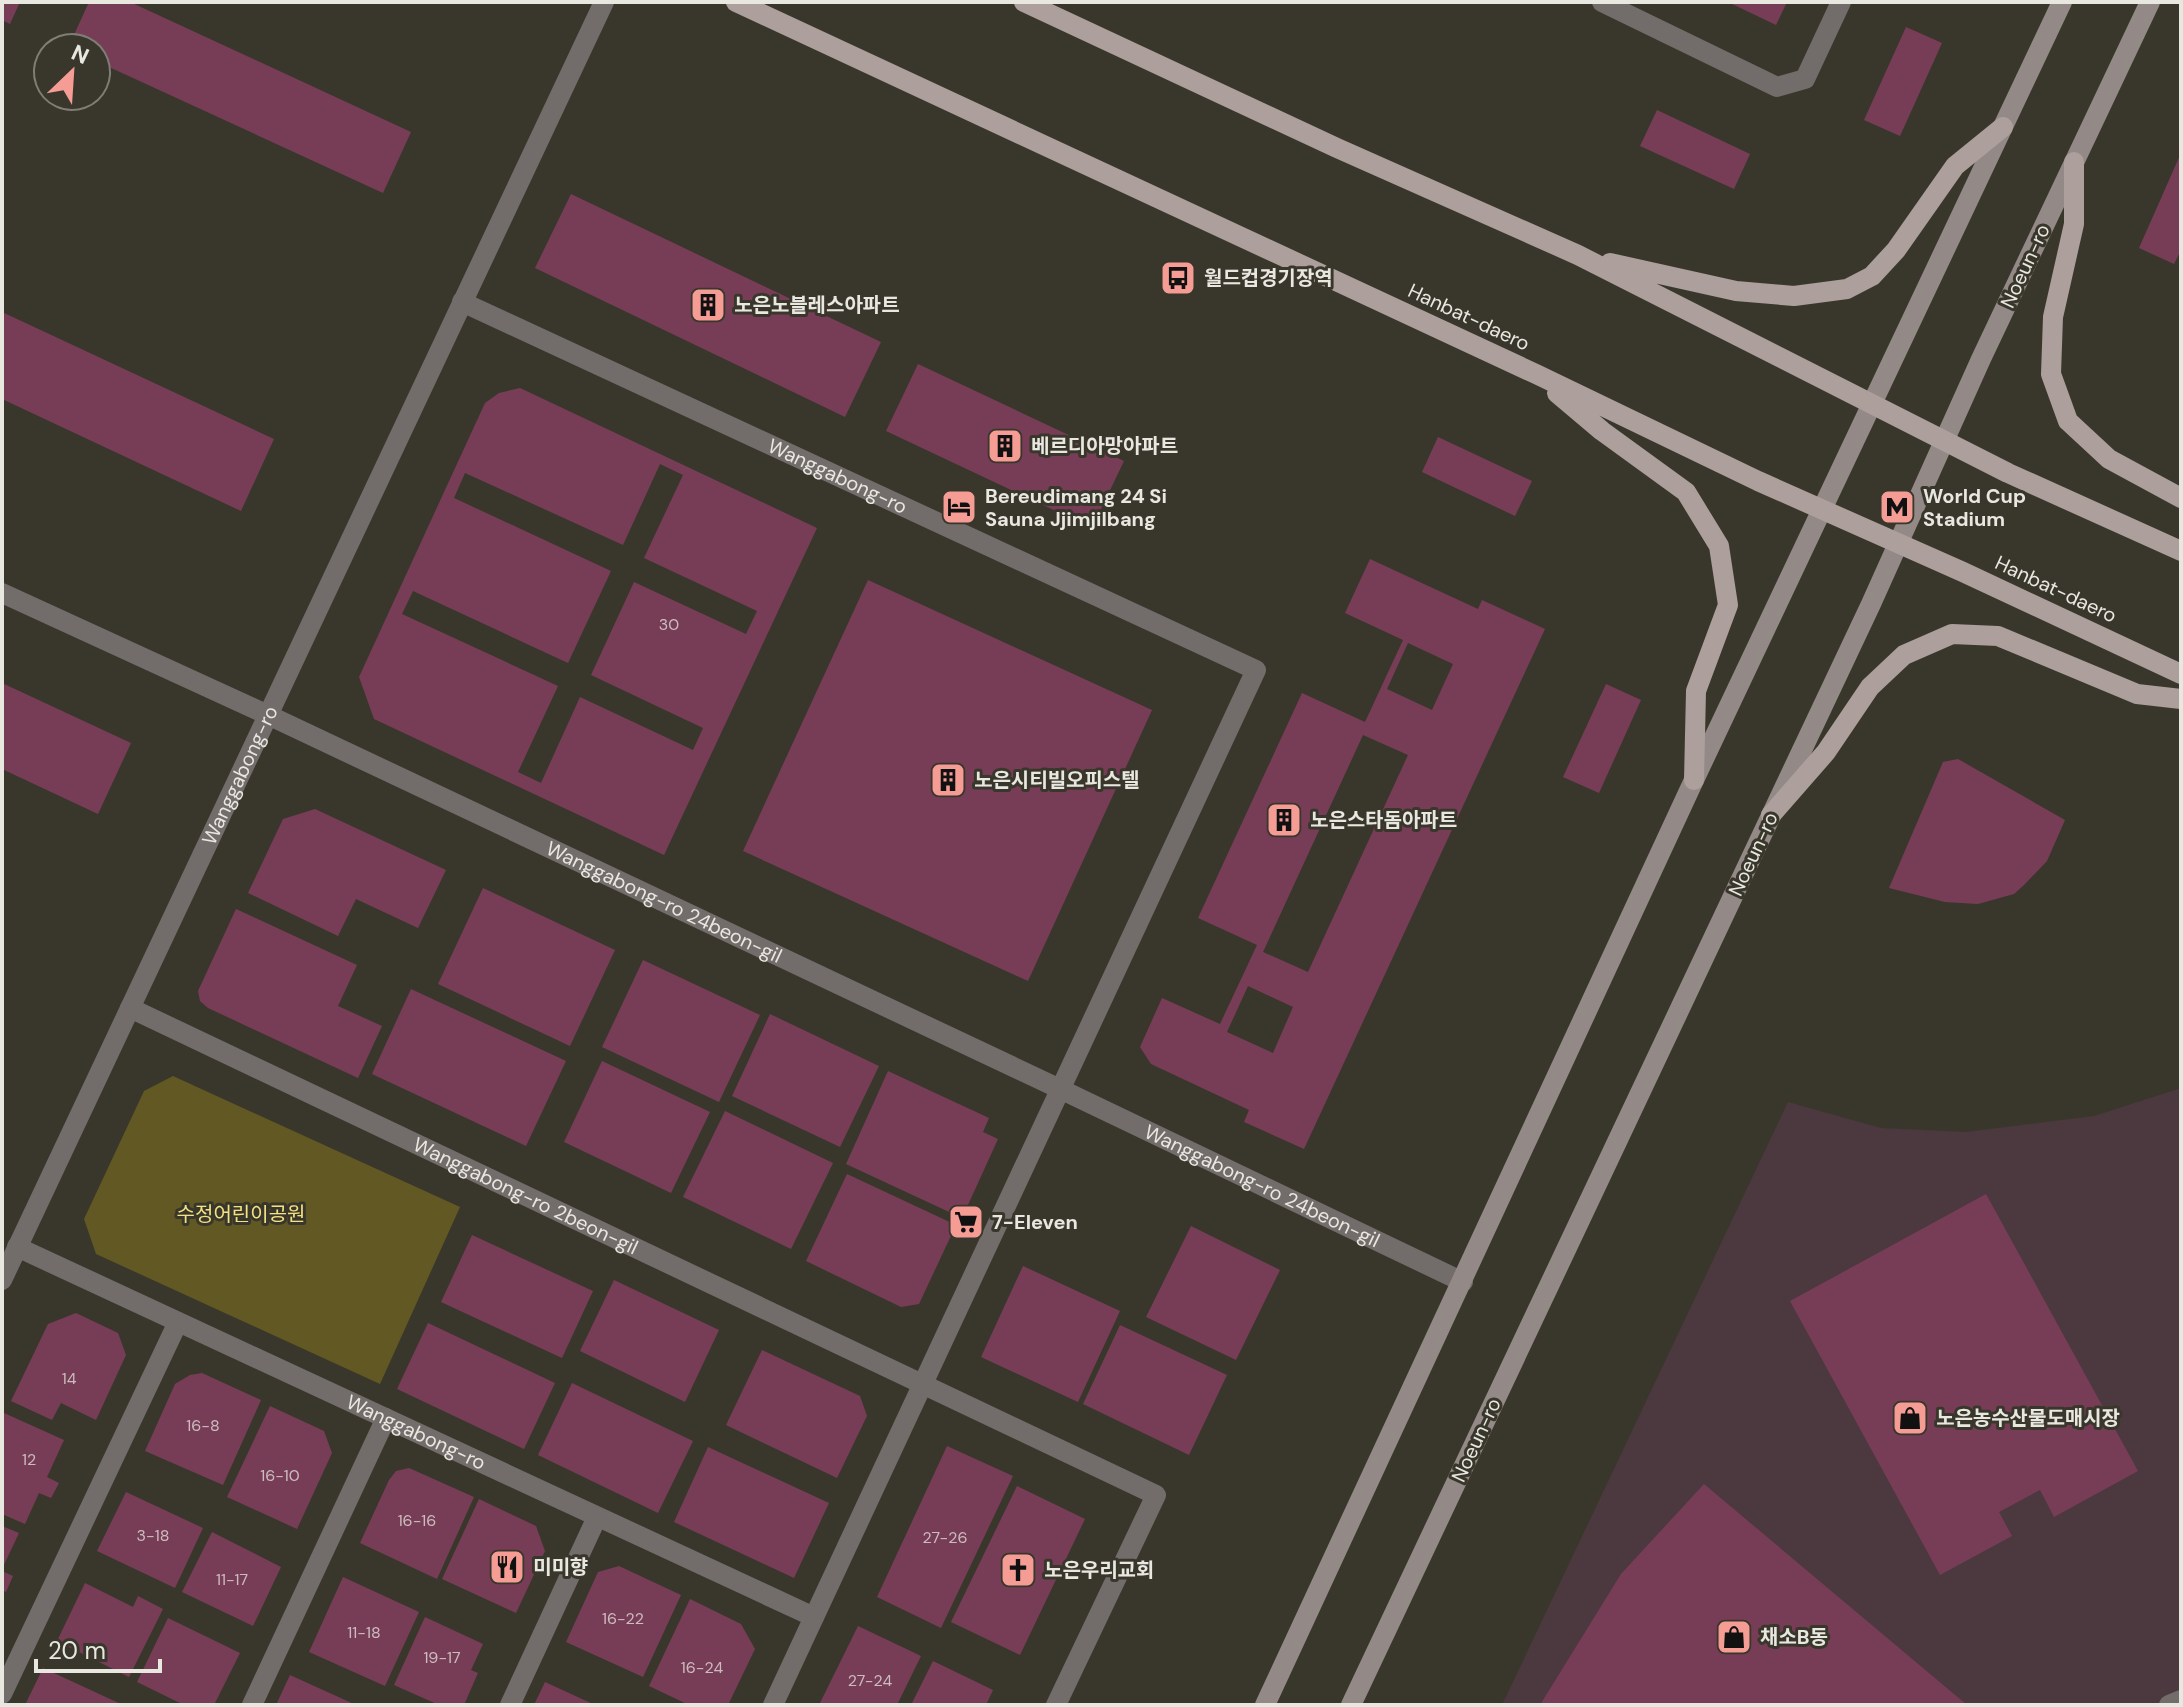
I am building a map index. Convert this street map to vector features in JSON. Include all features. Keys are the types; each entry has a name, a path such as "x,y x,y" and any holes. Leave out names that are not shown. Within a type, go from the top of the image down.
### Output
{"main road":[{"name":"Hanbat-daero","path":"736,2 1536,374 1758,481 2181,674"},
{"path":"1024,2 1337,148 1578,255 2008,473 2181,551"},
{"path":"1578,255 1736,291 1794,296 1847,289 1872,276 1896,250 1955,166 2003,127"},
{"path":"2074,162 2074,224 2053,317 2053,382 2068,421 2109,459 2181,498"},
{"path":"1536,374 1602,431 1686,492 1719,546 1728,605 1696,691 1694,780"},
{"path":"1771,815 1826,752 1870,687 1904,655 1952,634 1998,636 2137,694 2181,699"}],"street":[{"name":"Wanggabong-ro","path":"2,1280 604,2"},
{"path":"1602,2 1777,87 1805,79 1841,2"},
{"path":"1265,1705 1694,780 2062,2"},
{"name":"Noeun-ro","path":"1351,1705 1898,545 2150,2"},
{"name":"Wanggabong-ro","path":"462,302 1256,670 1060,1089"},
{"name":"Wanggabong-ro 24beon-gil","path":"2,593 268,715 1463,1282"},
{"name":"Wanggabong-ro 2beon-gil","path":"130,1008 1156,1495 1056,1705"},
{"path":"773,1705 1060,1089"},
{"name":"Wanggabong-ro","path":"17,1247 814,1617"},
{"path":"2,1694 178,1322"},
{"path":"252,1705 386,1418"},
{"path":"510,1705 597,1517"},
{"path":"2169,1705 2181,1700"}],"shaded area":[{"name":"노은농수산물도매시장","path":"2181,1088 2181,1705 1502,1705 1788,1102 1881,1128 1966,1132 2094,1116"}],"green space":[{"name":"수정어린이공원","path":"173,1076 460,1207 380,1384 96,1254 84,1219 144,1091"}],"building":[{"path":"2,2 20,2 10,24 2,20"},
{"path":"89,2 130,2 411,132 383,193 112,68 112,32 75,32"},
{"path":"1728,2 1787,2 1776,25"},
{"path":"1906,27 1942,43 1900,136 1864,120"},
{"path":"1657,110 1750,154 1734,189 1640,146"},
{"path":"2181,153 2181,250 2174,264 2139,248"},
{"name":"노은노블레스아파트","path":"571,194 881,342 845,417 535,268"},
{"path":"2,312 274,439 241,511 2,399"},
{"name":"베르디아망아파트","path":"918,364 1124,461 1092,528 886,431"},
{"path":"520,388 817,528 664,855 374,719 359,677 485,403 499,393","holes":["660,464 683,475 644,558 757,611 746,634 634,582 591,675 703,728 693,750 580,697 541,783 518,772 558,686 402,614 413,591 568,663 611,571 454,498 465,473 623,545"]},
{"path":"1438,437 1532,481 1515,516 1422,472"},
{"name":"노은스타돔아파트","path":"1370,559 1478,609 1482,600 1545,629 1304,1149 1244,1122 1249,1110 1151,1064 1140,1047 1162,998 1220,1024 1257,945 1198,918 1302,693 1365,722 1403,640 1345,613","holes":["1408,643 1453,664 1432,710 1387,689","1363,735 1408,755 1308,972 1263,952","1248,986 1293,1007 1273,1053 1227,1032"]},
{"name":"노은시티빌오피스텔","path":"868,580 1152,710 1028,981 743,851"},
{"path":"2,683 131,743 98,814 2,769"},
{"path":"1606,684 1641,700 1599,793 1563,777"},
{"path":"1958,759 2065,820 2047,861 2024,885 2014,894 1978,904 1945,902 1889,888 1943,762"},
{"path":"315,809 446,870 418,928 356,899 338,936 248,893 283,819"},
{"path":"483,888 615,950 570,1046 438,984"},
{"path":"236,909 357,965 338,1006 382,1026 358,1078 208,1008 200,1001 198,991"},
{"path":"643,960 760,1015 719,1102 602,1047"},
{"path":"411,989 566,1061 526,1146 372,1074"},
{"path":"770,1014 879,1066 840,1147 732,1096"},
{"path":"602,1061 710,1112 671,1193 564,1142"},
{"path":"888,1071 989,1118 983,1132 998,1139 962,1218 846,1164"},
{"path":"725,1111 833,1163 791,1249 683,1197"},
{"path":"847,1174 956,1225 919,1304 901,1307 806,1261"},
{"path":"1986,1194 2138,1471 2054,1517 2040,1490 1999,1512 2012,1536 1940,1575 1790,1301"},
{"path":"1191,1226 1280,1270 1236,1360 1146,1317"},
{"path":"472,1235 593,1291 562,1358 441,1302"},
{"path":"1023,1266 1120,1311 1078,1402 981,1357"},
{"path":"614,1280 719,1330 685,1402 580,1351"},
{"path":"76,1313 118,1333 126,1355 96,1420 61,1403 52,1420 11,1401 48,1324"},
{"path":"428,1323 555,1383 524,1449 397,1389"},
{"path":"1120,1325 1227,1375 1189,1455 1083,1404"},
{"path":"762,1350 860,1396 867,1416 837,1478 726,1425"},
{"path":"202,1373 261,1400 223,1485 145,1451 175,1384 190,1375"},
{"path":"572,1383 693,1441 658,1513 538,1455"},
{"path":"270,1406 324,1431 332,1453 297,1529 227,1497"},
{"path":"4,1413 64,1440 47,1477 59,1483 51,1498 39,1493 25,1524 2,1514"},
{"path":"947,1446 1013,1476 941,1628 877,1597"},
{"path":"708,1447 829,1503 794,1578 674,1522"},
{"path":"409,1468 474,1497 437,1579 360,1543 389,1480 396,1471"},
{"name":"채소B동","path":"1704,1484 1967,1705 1540,1705 1621,1574"},
{"name":"노은우리교회","path":"1017,1486 1085,1519 1020,1655 951,1622"},
{"path":"126,1492 203,1528 175,1588 97,1551"},
{"path":"479,1499 536,1526 545,1551 516,1613 442,1579"},
{"path":"2,1526 19,1533 2,1569"},
{"path":"212,1532 281,1567 253,1626 182,1592"},
{"path":"619,1566 681,1595 643,1677 566,1642 598,1572"},
{"path":"2,1571 13,1576 6,1592 2,1590"},
{"path":"343,1577 419,1612 385,1686 309,1652"},
{"path":"85,1583 133,1607 138,1596 163,1609 129,1677 57,1641"},
{"path":"690,1599 741,1624 755,1649 728,1705 689,1705 649,1686"},
{"path":"425,1617 483,1644 471,1670 478,1673 464,1705 439,1705 394,1685"},
{"path":"168,1618 240,1653 214,1705 184,1705 137,1682"},
{"path":"858,1626 921,1656 897,1705 819,1705"},
{"path":"933,1661 993,1690 986,1705 911,1705"},
{"path":"43,1668 123,1705 25,1705"},
{"path":"290,1675 356,1705 276,1705"},
{"path":"545,1682 595,1705 534,1705"}],"place":[{"name":"월드컵경기장역","path":"1178,278"},
{"name":"노은노블레스아파트","path":"708,305"},
{"name":"베르디아망아파트","path":"1005,446"},
{"name":"Bereudimang 24 Si Sauna Jjimjilbang","path":"959,507"},
{"name":"World Cup Stadium","path":"1897,507"},
{"name":"노은시티빌오피스텔","path":"948,780"},
{"name":"노은스타돔아파트","path":"1284,820"},
{"name":"7-Eleven","path":"966,1222"},
{"name":"노은농수산물도매시장","path":"1910,1418"},
{"name":"미미향","path":"507,1567"},
{"name":"노은우리교회","path":"1018,1570"},
{"name":"채소B동","path":"1734,1637"}]}
